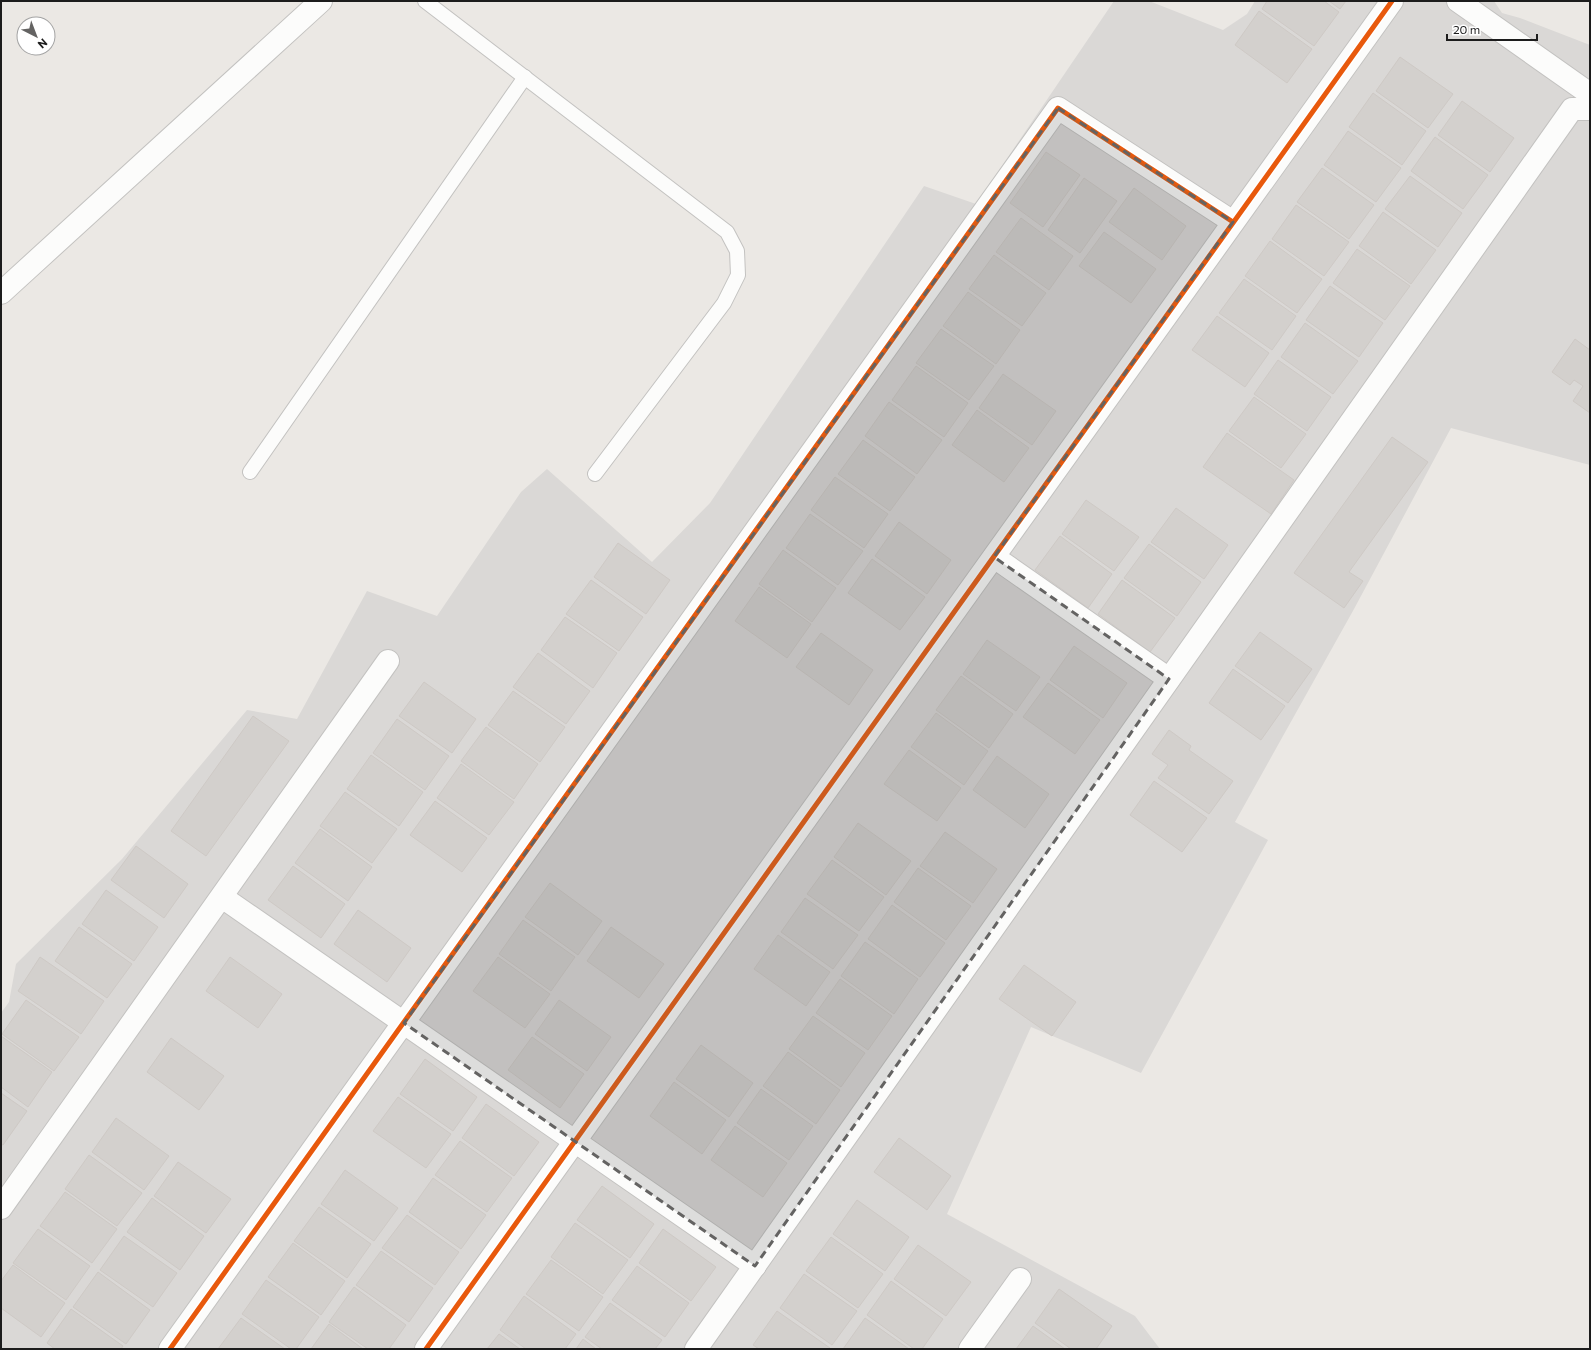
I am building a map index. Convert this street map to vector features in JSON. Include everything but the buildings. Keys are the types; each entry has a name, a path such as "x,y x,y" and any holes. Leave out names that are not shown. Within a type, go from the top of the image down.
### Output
{"street":[{"path":"1,293 321,1"},
{"path":"426,1349 1392,1"},
{"path":"1458,1 1590,94"},
{"path":"170,1349 1058,108 1233,222"},
{"path":"696,1349 1572,109 1590,108"},
{"path":"994,557 1169,679"},
{"path":"1,1208 388,661"},
{"path":"222,896 755,1266"},
{"path":"970,1349 1020,1279"}],"lane":[{"path":"425,1 727,232 737,251 738,275 724,303 595,474"},
{"path":"250,472 525,77"}],"highlighted area":[{"path":"1058,108 1233,222 994,557 1169,679 755,1266 404,1023"}],"shaded area":[{"path":"1114,1 1149,1 1223,30 1247,14 1255,1 1494,1 1502,13 1520,18 1590,45 1590,465 1451,428 1354,609 1235,822 1268,840 1141,1073 1031,1027 947,1214 1135,1316 1160,1349 1,1349 1,1013 9,1002 16,964 122,859 247,710 297,719 367,591 437,616 521,492 547,469 652,562 710,503 924,186 976,204"}],"cycle path":[{"path":"426,1349 1392,1"},
{"path":"170,1349 1058,108 1233,222"}]}
